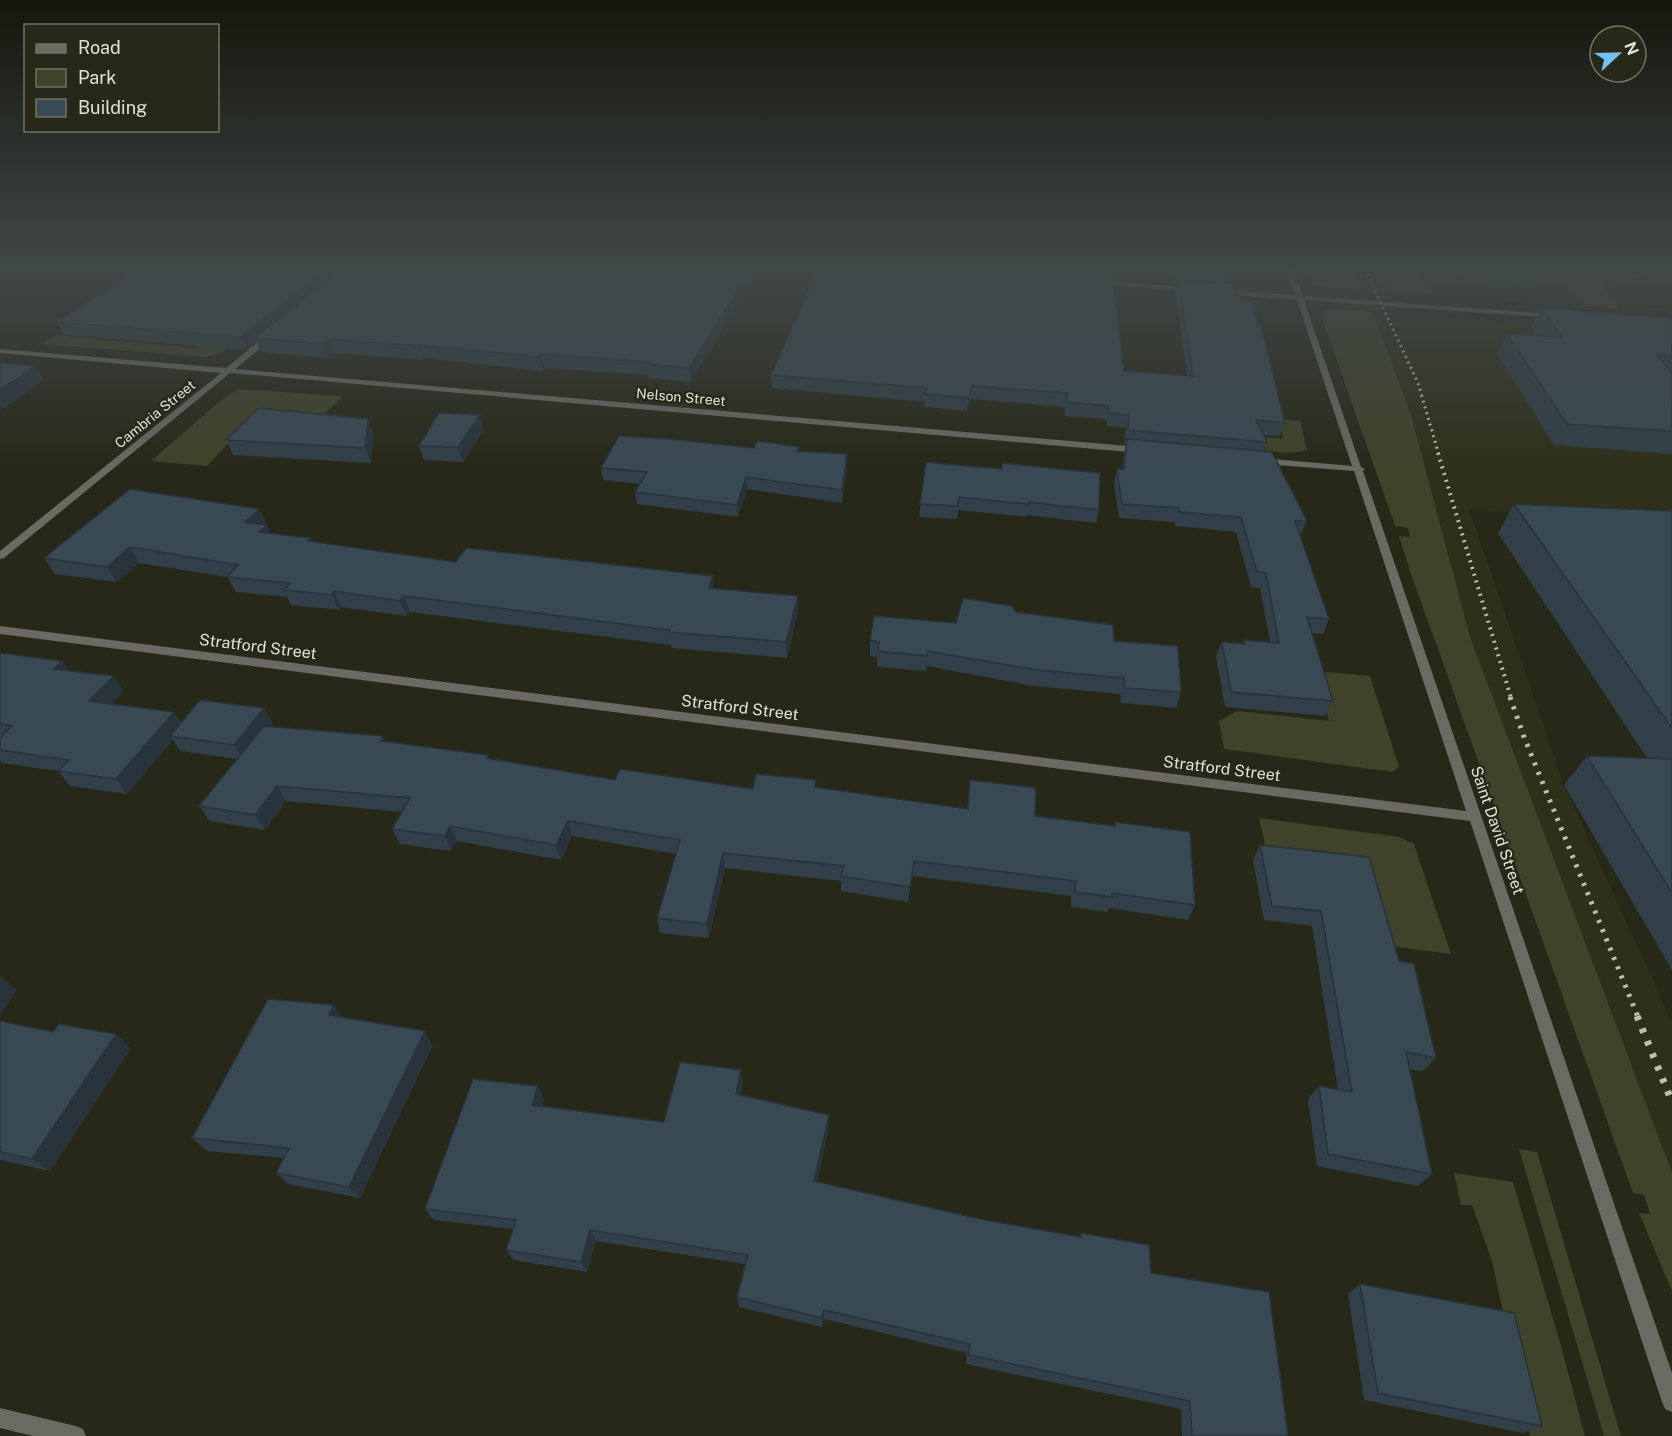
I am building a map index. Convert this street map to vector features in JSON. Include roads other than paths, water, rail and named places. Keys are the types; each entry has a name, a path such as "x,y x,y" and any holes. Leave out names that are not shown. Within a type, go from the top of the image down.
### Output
{"street":[{"name":"Cambria Street","path":"0,556 271,336"},
{"name":"Saint David Street","path":"1315,336 1672,1402"},
{"name":"Nelson Street","path":"0,351 1146,451"},
{"path":"1248,460 1360,469"},
{"name":"Stratford Street","path":"0,630 1476,817"},
{"path":"0,1418 76,1436"}],"railway":[{"path":"1396,336 1418,383 1439,455"},
{"path":"1438,453 1511,698"},
{"path":"1510,697 1524,737 1638,1017"},
{"path":"1637,1016 1672,1102"}]}
